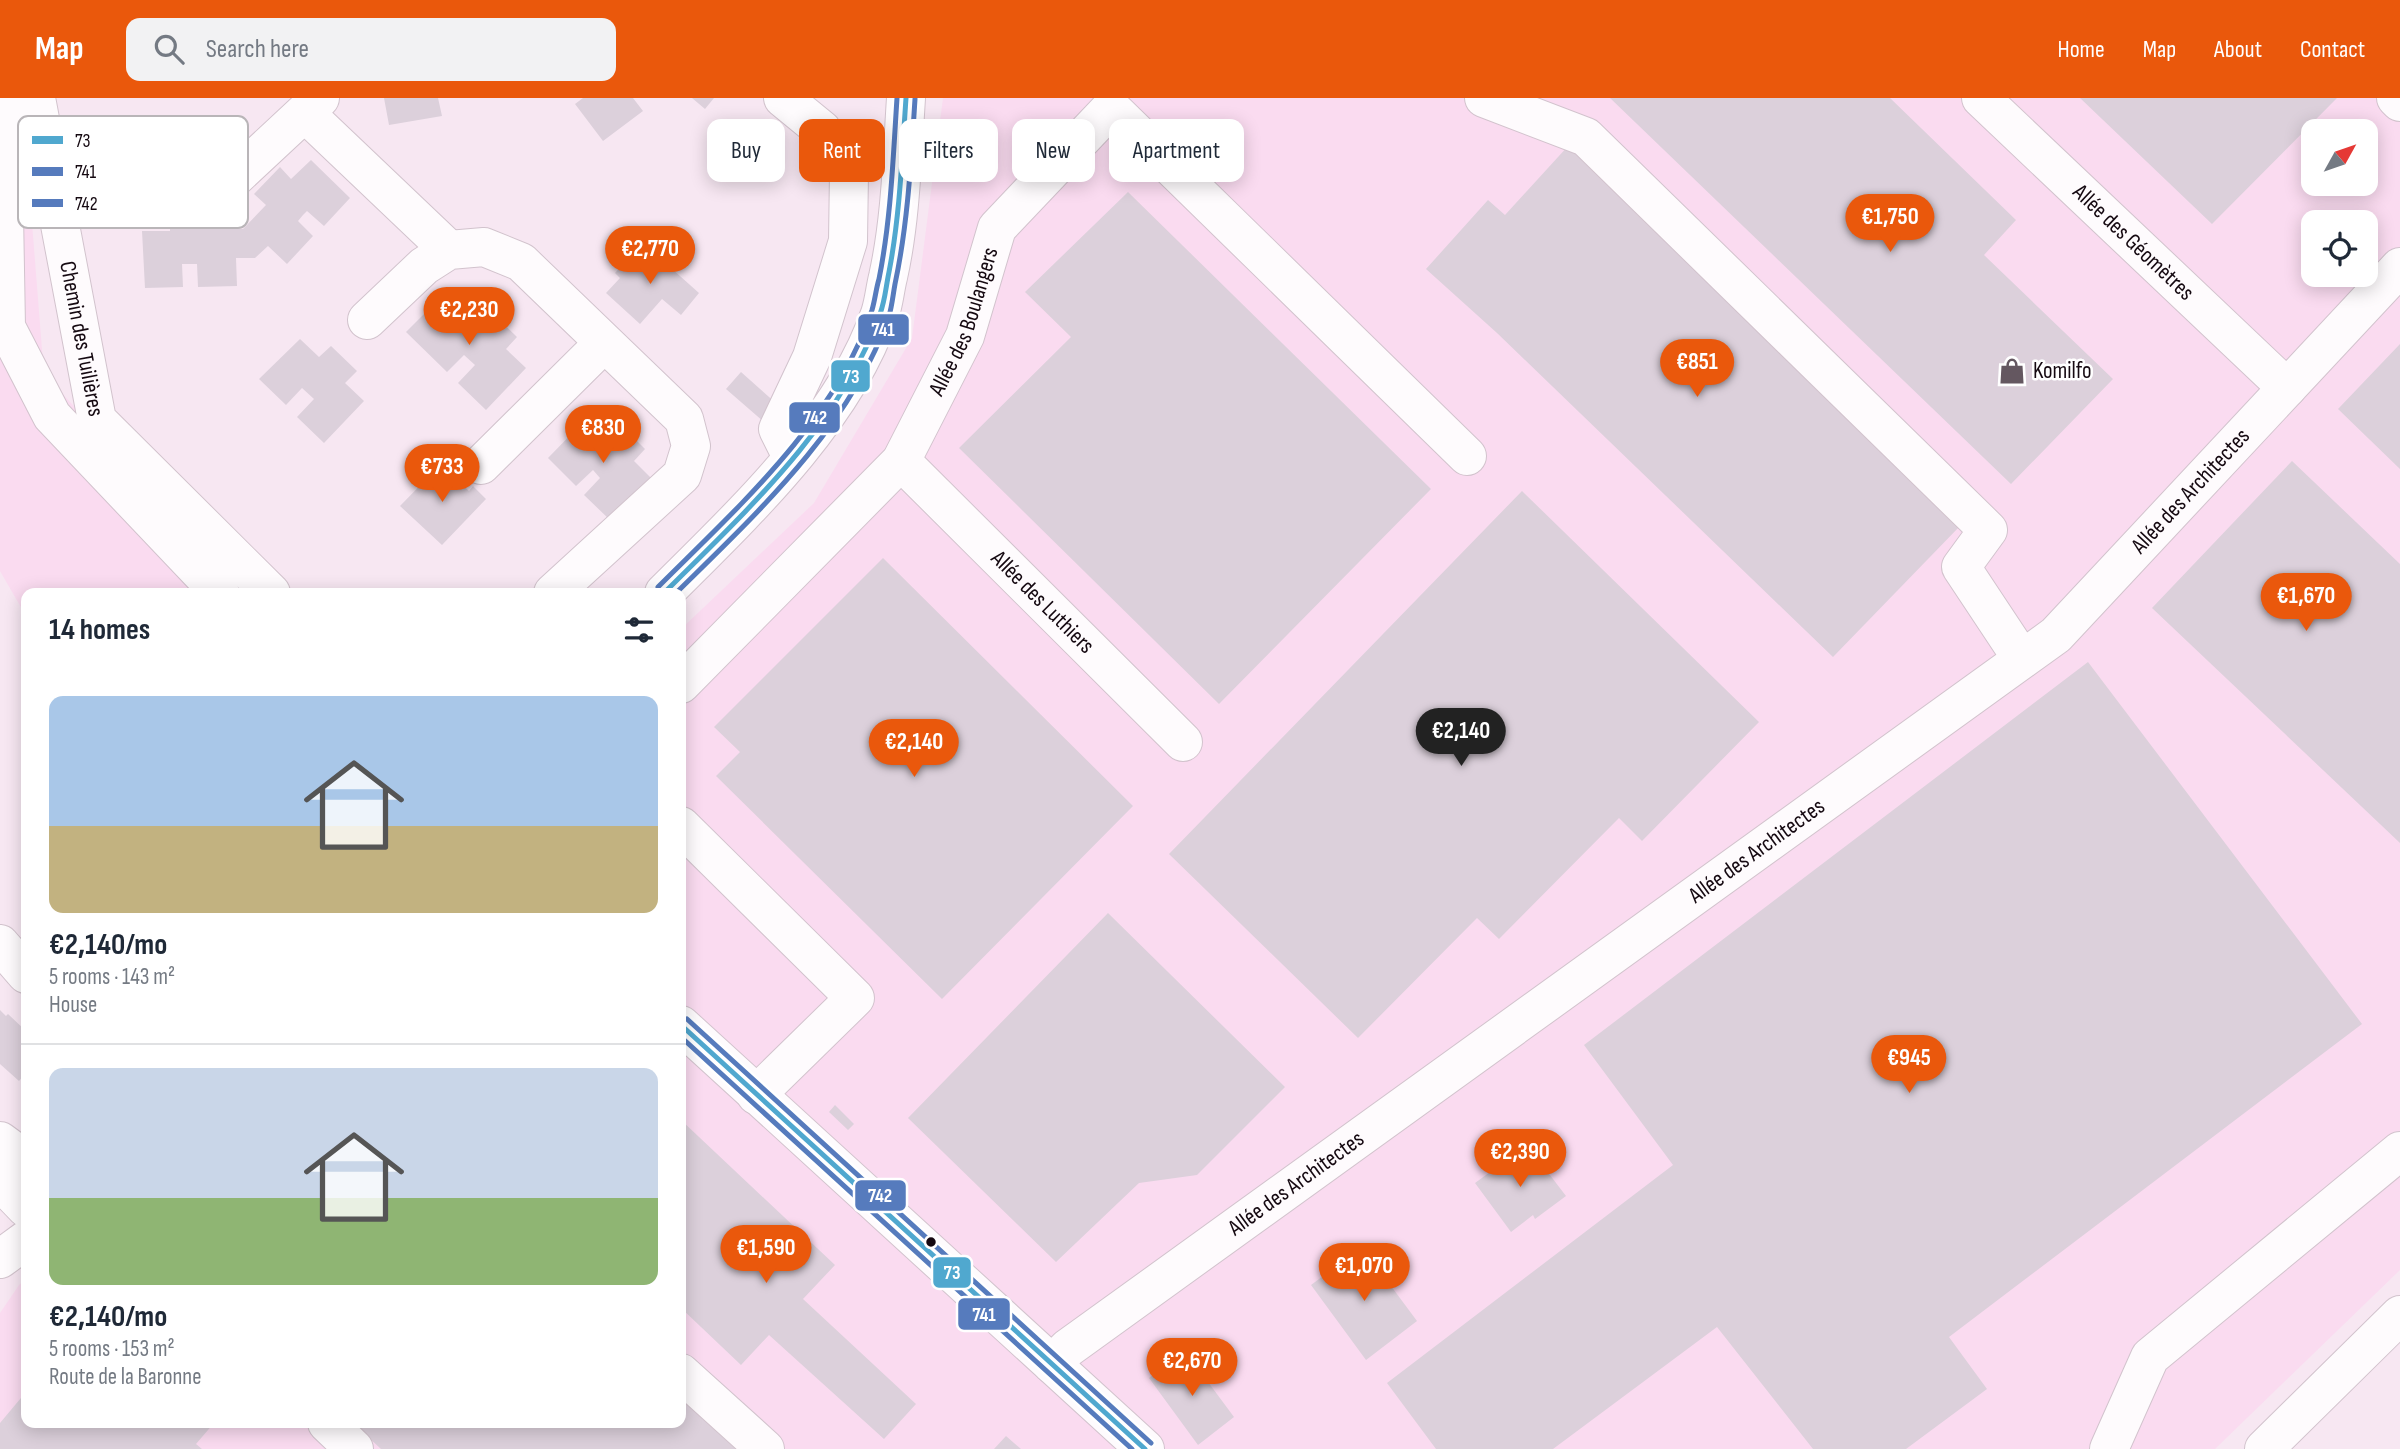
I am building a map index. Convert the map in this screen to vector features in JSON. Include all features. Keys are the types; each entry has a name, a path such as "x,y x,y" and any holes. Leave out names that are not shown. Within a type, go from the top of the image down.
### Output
{"main road":[{"path":"2,98 6,327 52,416 215,588"},
{"name":"Chemin des Tuilières","path":"36,98 39,116"},
{"path":"783,98 822,130 849,172 849,241 812,357 778,429 792,457"},
{"path":"669,588 727,531 792,457 846,387 880,313 897,237 906,98"},
{"path":"1484,98 1586,136 1988,530 1961,567 2022,659"},
{"name":"Allée des Géomètres","path":"1980,98 2287,387"},
{"path":"2396,98 2400,102"},
{"path":"248,165 313,105 449,250"},
{"name":"Allée des Boulangers","path":"686,679 901,461 965,336 997,228 1111,108 1466,456"},
{"name":"Chemin des Tuilières","path":"61,228 97,420 266,588"},
{"path":"367,320 425,266 449,250 484,247 520,262 684,419 691,446 682,475 558,588"},
{"name":"Allée des Architectes","path":"1052,1364 1087,1334 2056,635 2400,267"},
{"path":"481,466 604,343"},
{"name":"Allée des Luthiers","path":"901,461 1183,742"},
{"path":"686,832 855,998 756,1095"},
{"path":"0,944 21,968"},
{"path":"686,1030 1145,1449"},
{"path":"0,1141 21,1156"},
{"path":"2109,1449 2150,1357 2400,1151"},
{"path":"0,1181 21,1203"},
{"path":"0,1259 21,1244"},
{"path":"2264,1449 2400,1315"},
{"path":"686,1378 765,1449"},
{"path":"332,1428 354,1449"}],"shaded area":[{"path":"0,98 22,98 23,116 18,116 18,228 32,228 44,374 243,588 21,588 21,607 0,571"},
{"path":"943,98 2400,98 2400,1270 2215,1449 0,1449 0,1313 21,1283 21,1428 686,1428 686,624 814,503 912,338 932,182 998,182 998,119 940,119"}],"building":[{"path":"384,98 438,98 442,116 389,125"},
{"path":"583,98 633,98 643,111 603,141 575,104"},
{"path":"692,98 714,98 705,109"},
{"path":"1610,98 1890,98 2016,220 1984,255 2113,379 2011,484"},
{"path":"2080,98 2337,98 2316,119 2301,119 2301,134 2212,224"},
{"path":"1569,145 1961,525 1833,657 1497,333 1426,269 1488,200 1505,215"},
{"path":"311,160 350,198 324,226 307,211 303,215 298,221 313,236 287,264 268,246 255,258 236,258 237,286 198,287 197,264 182,264 183,287 145,288 142,231 170,231 170,228 248,228 248,224 266,205 254,194 280,167 291,179"},
{"path":"1128,192 1431,489 1219,704 959,448 1071,337 1025,292"},
{"path":"643,243 699,293 681,315 662,299 640,324 606,293 620,278 615,273"},
{"path":"447,291 479,322 490,311 517,337 506,349 526,368 486,410 458,383 475,365 464,355 447,372 406,332"},
{"path":"300,339 319,357 331,346 357,371 345,383 364,401 324,443 297,417 314,399 302,388 286,405 259,379"},
{"path":"2400,344 2400,469 2338,409"},
{"path":"741,372 778,405 764,422 726,389"},
{"path":"588,417 607,435 619,423 645,449 634,461 652,479 610,520 584,495 600,478 593,470 576,486 548,458"},
{"path":"2292,461 2400,564 2400,843 2152,608"},
{"path":"441,464 469,491 473,486 486,499 442,545 400,506"},
{"path":"1522,491 1759,722 1642,841 1619,818 1499,939 1477,918 1358,1038 1169,854"},
{"path":"883,558 1133,806 942,999 716,776 740,752 714,727"},
{"path":"2088,662 2362,1024 1949,1337 1987,1389 1906,1449 1813,1449 1717,1327 1553,1449 1436,1449 1387,1383 1673,1165 1584,1045"},
{"path":"1108,913 1285,1087 1197,1175 1139,1183 1056,1262 908,1118"},
{"path":"0,1010 21,1026 21,1079 19,1081 0,1064"},
{"path":"835,1105 854,1124 848,1130 829,1112"},
{"path":"686,1125 835,1265 803,1299 916,1404 884,1439 769,1335 741,1365 686,1313"},
{"path":"1527,1145 1566,1196 1535,1219 1533,1215 1511,1232 1475,1183"},
{"path":"1362,1247 1417,1321 1366,1360 1311,1285"},
{"path":"1185,1351 1234,1417 1198,1445 1149,1378"},
{"path":"21,1398 21,1428 210,1428 196,1444 202,1449 0,1449 0,1423"},
{"path":"686,1404 736,1449 381,1449 358,1428 686,1428"},
{"path":"1006,1436 1021,1449 994,1449"}],"transit line":[{"name":"742","path":"658,587 782,460 834,389 856,350 872,310 883,256 897,98"},
{"name":"73","path":"669,588 788,465 816,430 863,355 882,309 893,251 906,98"},
{"name":"741","path":"681,588 799,466 851,395 872,356 889,316 903,238 915,99"},
{"name":"742","path":"687,1019 1151,1443"},
{"name":"73","path":"686,1030 1145,1449"},
{"name":"741","path":"686,1042 1132,1449"}],"place":[{"name":"Komilfo","path":"2012,371"}]}
